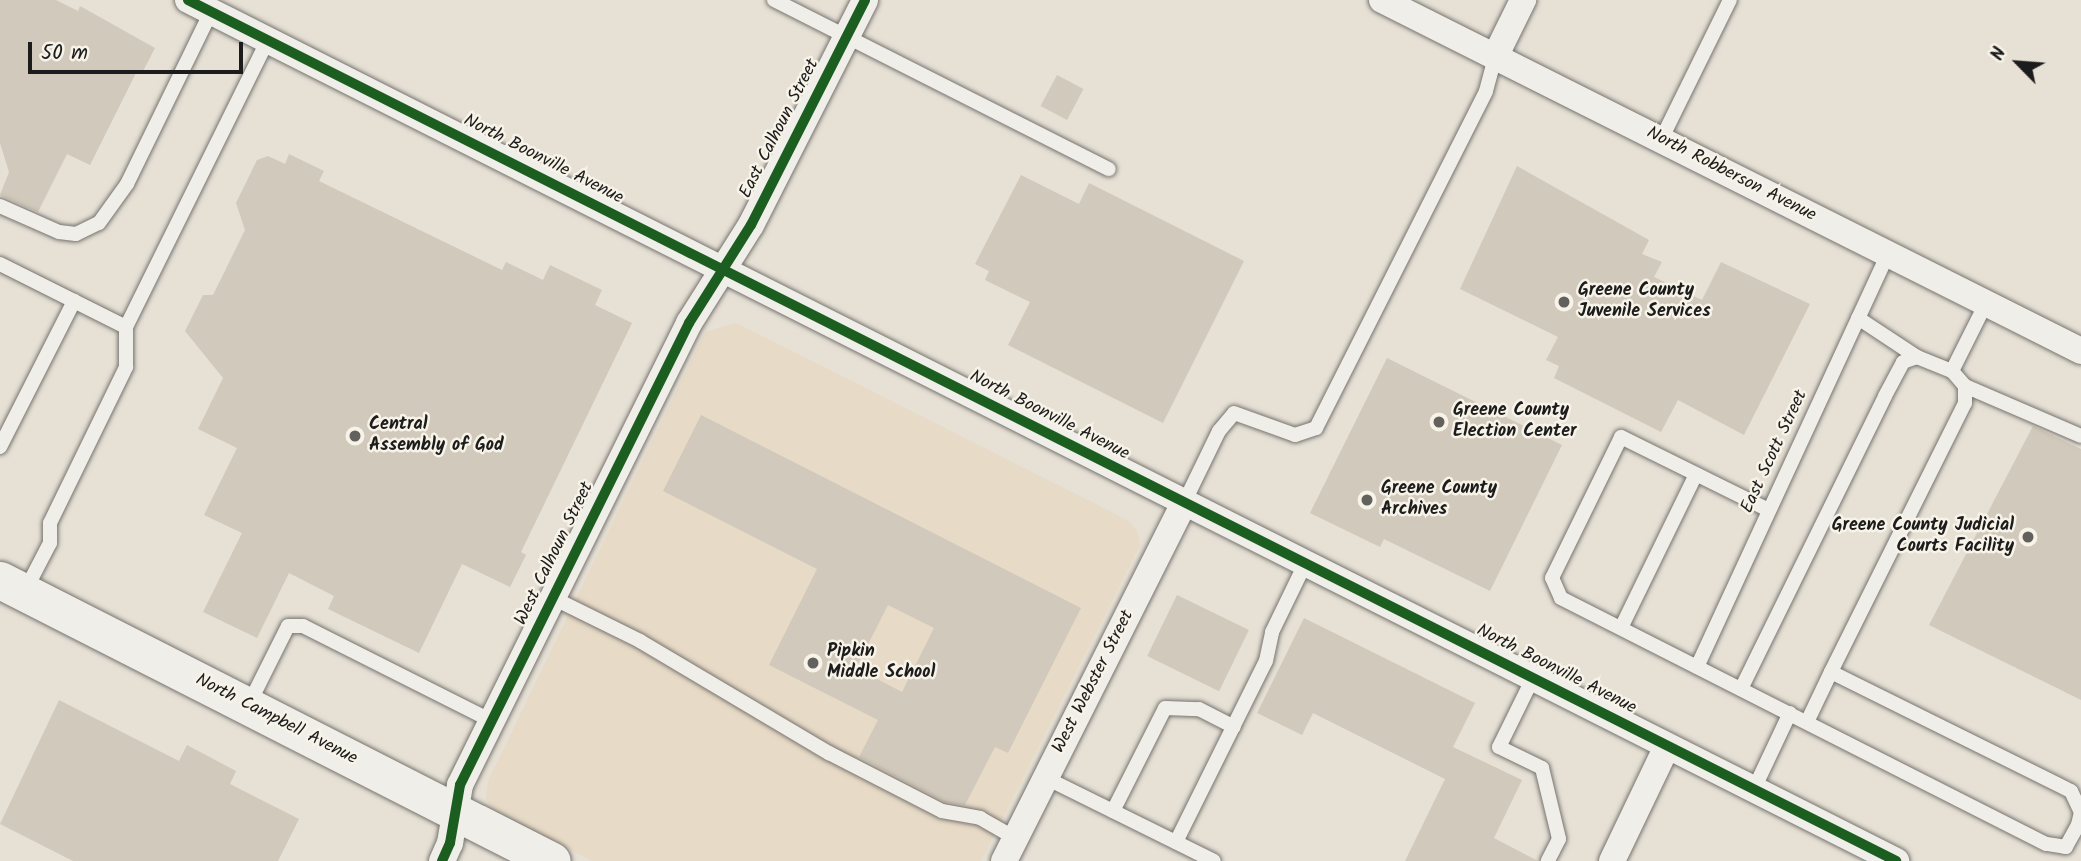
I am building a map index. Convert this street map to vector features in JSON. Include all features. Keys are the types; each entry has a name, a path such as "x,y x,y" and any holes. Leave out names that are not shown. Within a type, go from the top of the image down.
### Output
{"main road":[{"name":"North Campbell Avenue","path":"12,586 552,861"}],"street":[{"name":"East Calhoun Street","path":"722,271 751,225 864,0"},
{"name":"North Robberson Avenue","path":"1382,0 2081,351"},
{"path":"1495,57 1523,0"},
{"name":"North Boonville Avenue","path":"199,6 1896,861"},
{"name":"West Calhoun Street","path":"442,861 456,812 460,785 689,323 722,271"},
{"name":"West Webster Street","path":"1009,850 1184,503"},
{"path":"1612,861 1667,746"}],"lane":[{"path":"774,0 1109,169"},
{"path":"1661,140 1730,0"},
{"path":"0,206 60,232 76,234 99,223 127,184 199,6"},
{"path":"12,586 50,543 50,523 126,367 126,327 268,40"},
{"path":"1184,503 1225,421 1234,413 1295,435 1316,428 1486,91 1495,57"},
{"name":"East Scott Street","path":"1697,667 1888,254"},
{"path":"0,264 126,327"},
{"path":"0,447 74,301"},
{"path":"1952,371 1986,303"},
{"path":"1858,318 1917,357 1952,371 1965,386 2081,436"},
{"path":"1741,689 1903,362 1917,357"},
{"path":"1807,722 1939,461 1965,403 1965,386"},
{"path":"1769,510 1621,437 1552,578 1561,598 2046,844 2066,847"},
{"path":"1621,628 1696,474"},
{"path":"1176,842 1234,727 1305,564"},
{"path":"553,598 640,641 744,707 942,811 980,818 1009,850"},
{"path":"248,706 288,626 303,626 492,721"},
{"path":"1831,673 2071,791 2081,812 2060,861"},
{"path":"1533,678 1499,747 1542,768 1559,839 1548,861"},
{"path":"1113,811 1165,708 1199,709 1234,727"},
{"path":"1754,789 1790,713"},
{"path":"1046,778 1214,861"}],"shaded area":[{"name":"Pipkin Middle School","path":"736,323 1129,521 1138,532 1140,545 981,861 592,861 496,812 486,799 488,781 705,332"}],"building":[{"path":"0,0 56,0 78,11 80,6 155,48 142,73 137,71 90,165 67,154 38,212 0,195 9,172 0,143"},
{"path":"1057,75 1083,89 1067,120 1041,106"},
{"name":"Central Assembly of God","path":"289,154 324,171 319,181 502,270 506,262 543,280 550,265 602,290 595,305 632,323 521,552 526,555 510,587 462,564 419,653 328,609 334,596 289,573 257,638 203,612 242,533 204,515 237,448 198,429 223,378 185,331 203,295 213,295 245,230 236,203 257,160 268,156 285,164"},
{"name":"Greene County Juvenile Services","path":"1517,166 1649,240 1642,254 1662,262 1654,277 1702,300 1721,262 1810,304 1744,435 1678,400 1661,432 1554,378 1559,366 1546,360 1558,337 1460,289"},
{"path":"1021,175 1079,204 1089,183 1244,261 1163,423 1008,345 1030,302 985,280 989,271 975,264"},
{"path":"1387,358 1562,445 1490,591 1384,539 1380,547 1310,513"},
{"path":"701,415 1081,608 1008,753 995,747 965,805 945,802 859,757 878,720 769,665 817,569 663,491","holes":["888,605 934,628 902,692 856,668"]},
{"name":"Greene County Judicial Courts Facility","path":"2033,426 2081,449 2081,700 1929,625"},
{"path":"1177,595 1249,630 1219,691 1147,656"},
{"path":"1304,618 1475,703 1453,747 1522,780 1494,838 1538,861 1405,861 1445,779 1313,713 1302,735 1257,713"},
{"path":"59,700 179,761 187,745 236,771 230,784 299,819 278,861 73,861 0,824"}],"cycle path":[{"path":"188,0 1896,861"},
{"path":"442,861 450,843 460,785 689,323 751,225 865,0"}],"place":[{"name":"Greene County Juvenile Services","path":"1564,302"},
{"name":"Greene County Election Center","path":"1439,422"},
{"name":"Central Assembly of God","path":"355,436"},
{"name":"Greene County Archives","path":"1367,500"},
{"name":"Greene County Judicial Courts Facility","path":"2028,537"},
{"name":"Pipkin Middle School","path":"813,663"}]}
